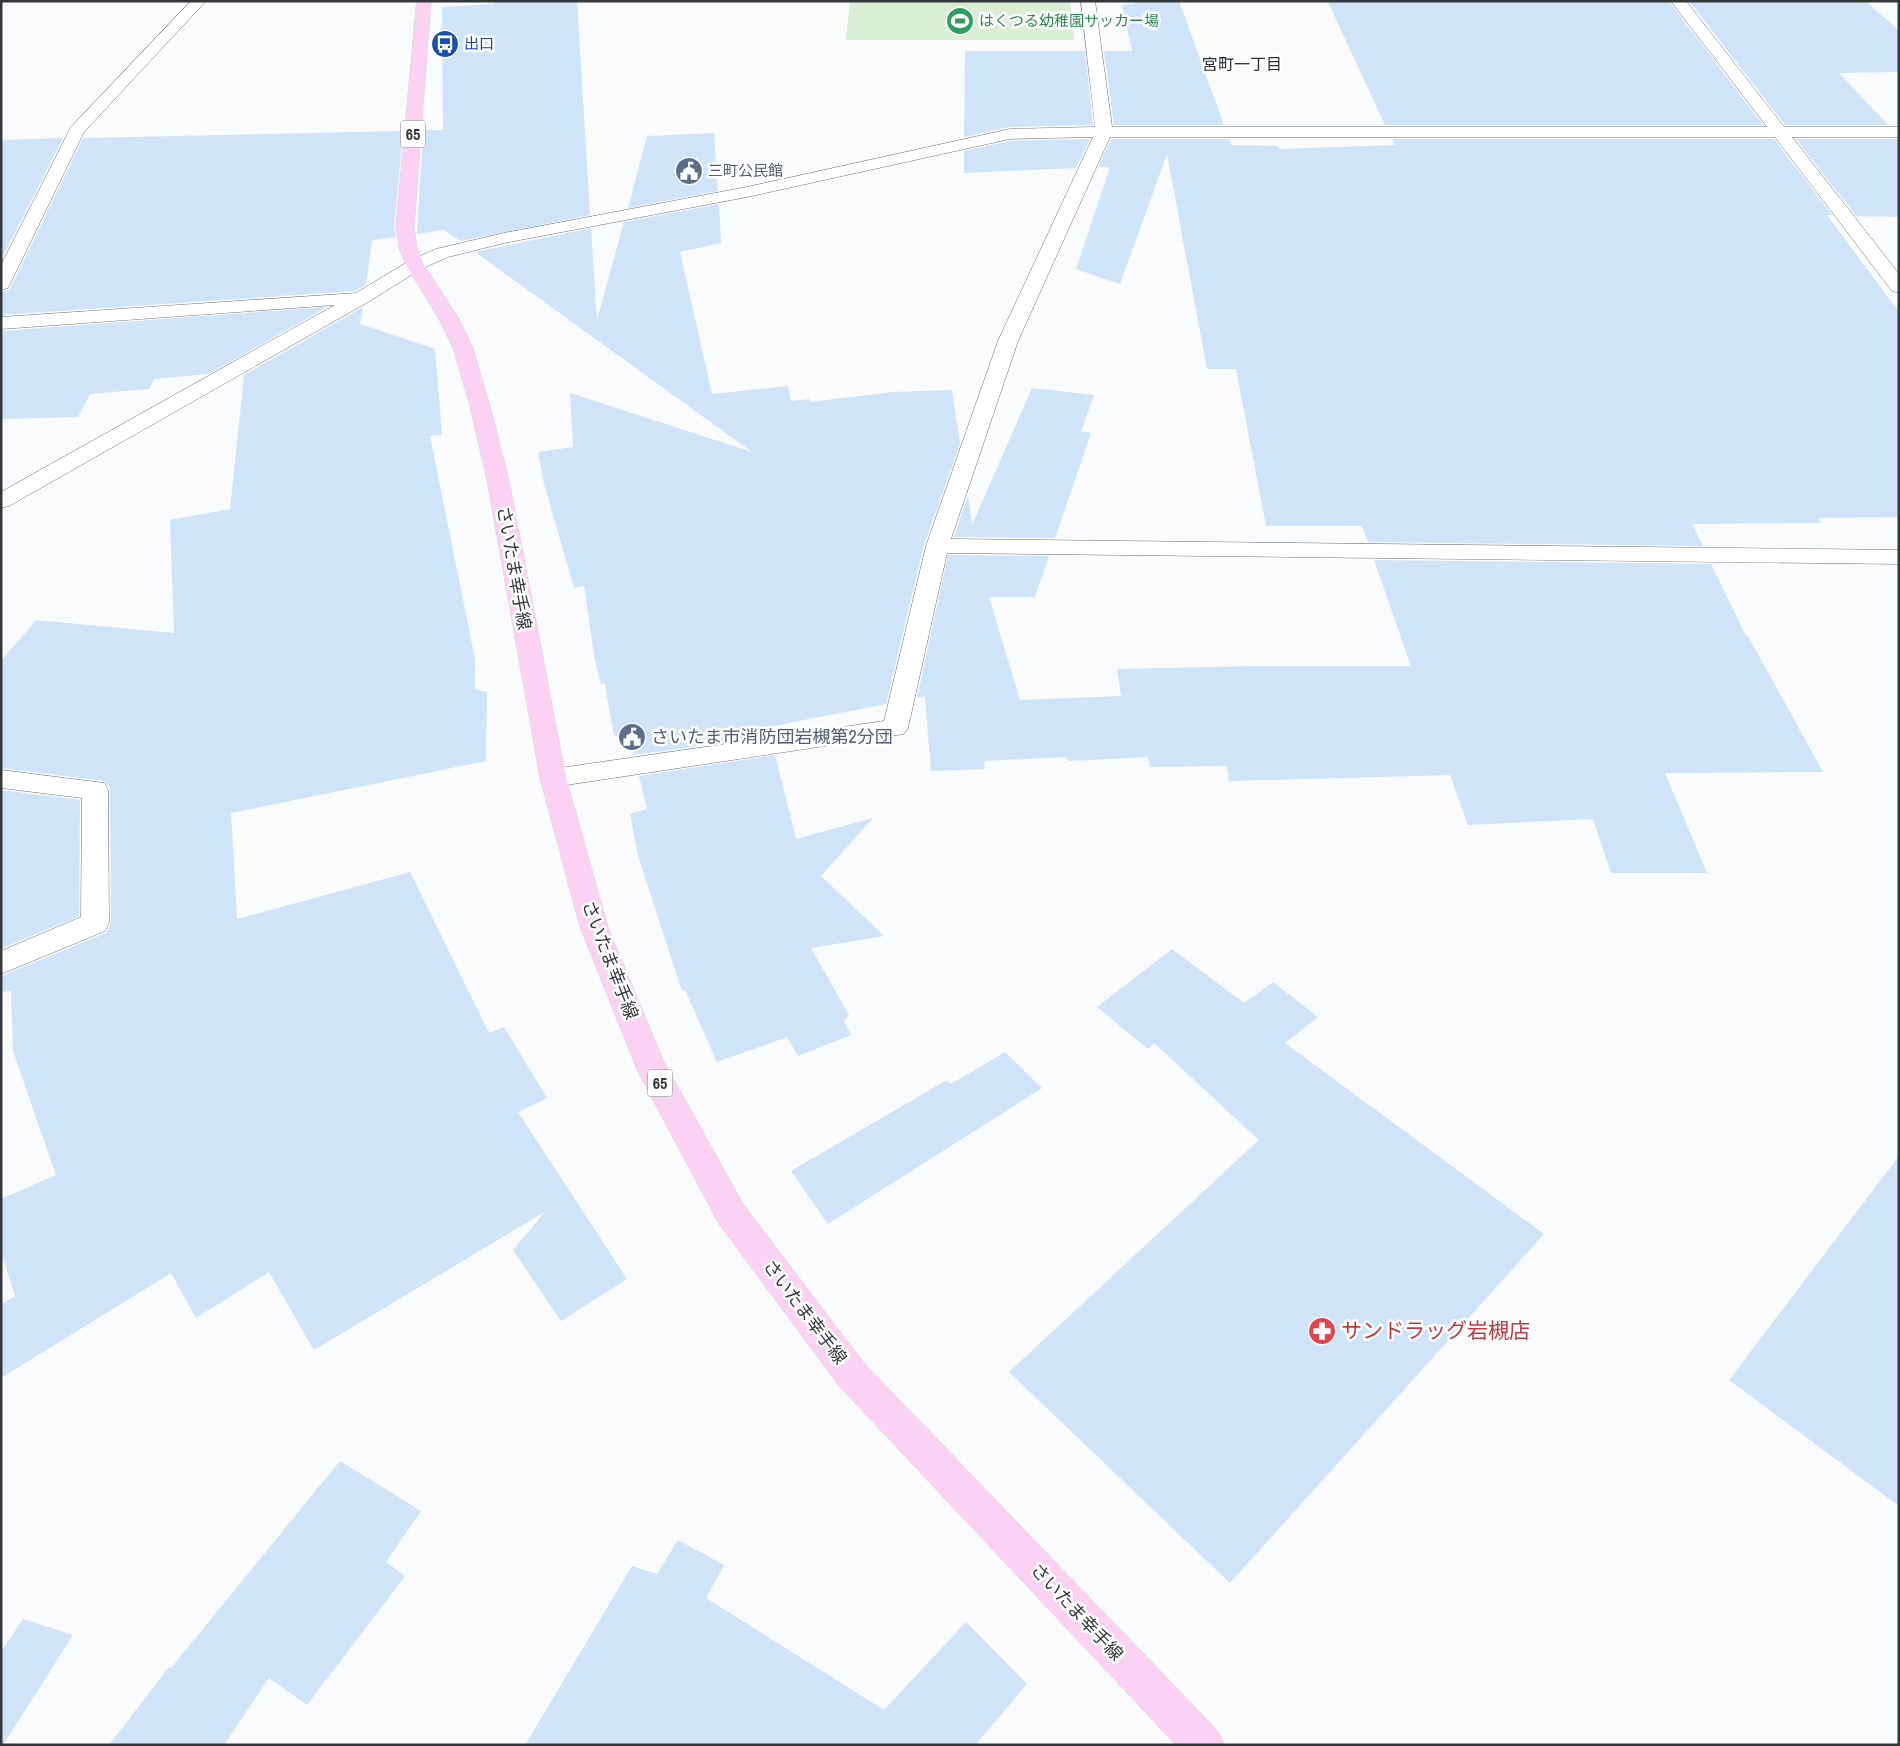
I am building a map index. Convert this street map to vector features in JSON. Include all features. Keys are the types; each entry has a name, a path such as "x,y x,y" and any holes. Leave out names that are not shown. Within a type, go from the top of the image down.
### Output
{"main road":[{"name":"さいたま幸手線","path":"424,1 405,227 408,248 415,265 449,320 463,348 480,406 498,480 553,778 594,927 649,1063 732,1214 852,1375 1204,1745"}],"street":[{"path":"1,284 77,130 199,1"},
{"path":"553,778 895,728 937,546 1008,341 1104,132 1088,1"},
{"path":"1678,1 1899,287"},
{"path":"1,501 361,298 415,265 442,253 504,238 747,192 1002,136 1104,132 1899,132"},
{"path":"1,323 361,298"},
{"path":"937,546 1899,557"},
{"path":"1,779 95,790 96,923 1,963"}],"green space":[{"name":"はくつる幼稚園サッカー場","path":"850,1 1070,1 1074,40 846,40"}],"building":[{"path":"494,1 577,1 590,215 460,241 444,230 417,234 423,130 443,130 442,7 494,4"},
{"path":"1134,1 1179,1 1224,125 1114,125 1104,51 1132,51 1122,5 1134,4"},
{"path":"1669,1 1763,125 1385,125 1328,2"},
{"path":"1689,1 1860,1 1868,3 1899,31 1899,72 1839,73 1888,125 1785,125"},
{"path":"965,51 1085,51 1093,125 1010,127 964,137"},
{"path":"403,131 394,227 396,237 372,240 366,285 355,291 1,315 1,292 10,289 83,138"},
{"path":"714,133 718,191 628,208 647,136"},
{"path":"63,138 1,260 1,140"},
{"path":"1090,139 1076,168 964,173 964,151 1010,141"},
{"path":"1111,139 1229,139 1231,145 1278,146 1279,149 1395,145 1392,139 1774,139 1832,215 1827,215 1899,312 1899,517 1818,518 1821,523 1692,524 1703,546 1368,542 1362,526 1266,526 1236,369 1207,369 1167,154 1120,284 1076,269 1110,167 1098,167"},
{"path":"1796,139 1899,139 1899,217 1856,216"},
{"path":"719,204 721,243 680,252 712,394 788,386 791,401 810,399 810,402 893,392 952,390 960,444 924,545 886,704 768,727 770,736 634,755 629,733 614,736 605,684 601,684 595,661 584,586 574,588 544,484 538,452 573,447 570,393 752,452 475,252 591,228 597,320 624,222"},
{"path":"327,307 209,374 154,379 149,389 90,394 78,417 1,419 1,331"},
{"path":"363,307 360,324 435,349 442,435 430,436 475,659 475,689 487,692 486,761 231,813 237,919 410,872 489,1033 504,1027 547,1098 518,1112 627,1279 561,1321 513,1250 546,1211 314,1350 269,1272 196,1318 171,1273 1,1378 1,1304 15,1296 1,1252 1,1199 56,1175 13,1051 11,991 1,992 1,976 106,933 111,923 110,789 104,781 1,768 1,661 36,620 174,633 170,520 230,509 244,375"},
{"path":"1032,388 1094,395 1081,431 1091,433 1055,538 954,537 968,495 972,525"},
{"path":"948,555 1049,556 1035,597 989,597 1020,700 1121,696 1117,669 1256,666 1411,666 1374,560 1711,564 1746,636 1748,636 1823,772 1665,773 1707,873 1611,873 1593,819 1468,825 1450,775 1229,781 1227,766 1150,767 1148,757 1070,761 1065,757 985,761 984,769 931,771 925,697 917,698"},
{"path":"775,755 796,839 873,818 821,876 884,936 811,948 849,1015 844,1021 851,1035 798,1056 787,1037 717,1062 685,990 682,991 638,856 630,814 647,809 639,776"},
{"path":"1,790 80,800 79,916 1,949"},
{"path":"1172,949 1244,1003 1273,982 1318,1017 1285,1043 1544,1234 1230,1583 1009,1372 1259,1140 1154,1043 1148,1049 1097,1007"},
{"path":"1005,1052 1042,1088 828,1224 791,1171 947,1080 951,1084"},
{"path":"1899,1156 1899,1506 1729,1380"},
{"path":"340,1461 421,1511 386,1562 405,1576 307,1705 269,1678 224,1745 109,1745 169,1667 171,1668"},
{"path":"678,1540 724,1565 706,1598 884,1710 966,1622 1027,1684 975,1745 525,1745 632,1566 657,1574"},
{"path":"23,1619 73,1635 3,1745 1,1745 1,1652"}],"place":[{"name":"はくつる幼稚園サッカー場","path":"960,21"},
{"name":"出口","path":"445,44"},
{"name":"三町公民館","path":"689,171"},
{"name":"さいたま市消防団岩槻第2分団","path":"632,737"},
{"name":"サンドラッグ岩槻店","path":"1322,1331"}],"district":[{"name":"宮町一丁目","path":"1242,64"}]}
